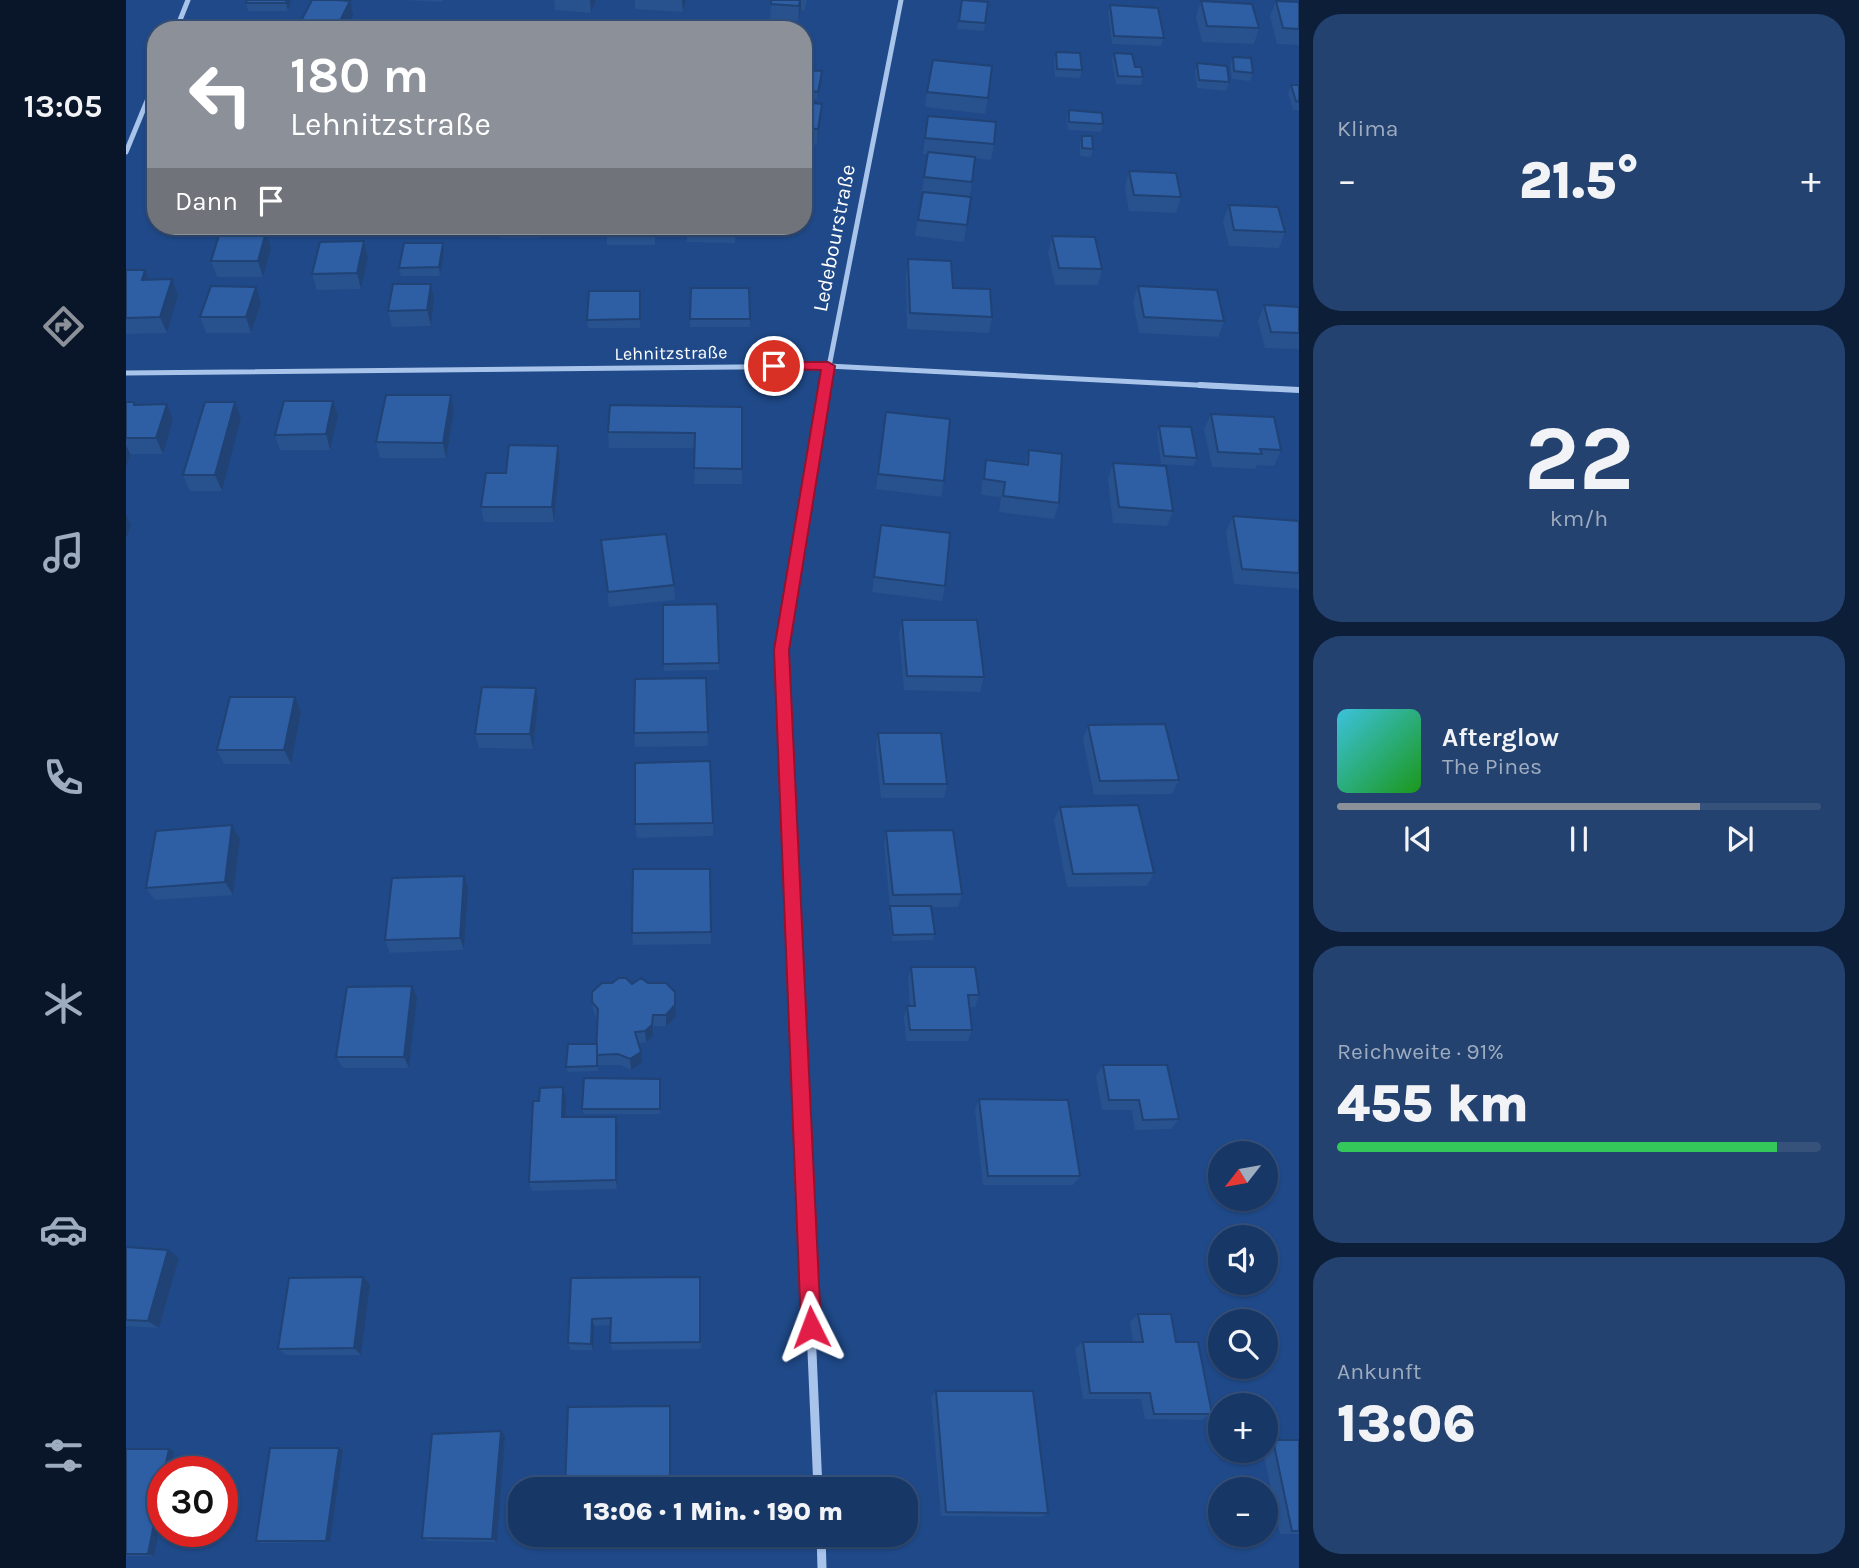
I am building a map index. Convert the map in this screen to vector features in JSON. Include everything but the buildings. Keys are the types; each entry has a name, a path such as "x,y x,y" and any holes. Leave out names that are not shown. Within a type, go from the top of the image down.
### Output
{"street":[{"path":"180,21 188,0"},
{"name":"Ledebourstraße","path":"817,1477 781,650 828,366 901,0"},
{"path":"126,152 147,101"},
{"name":"Lehnitzstraße","path":"126,373 828,366 1299,390"},
{"path":"821,1547 822,1568"}],"route":[{"path":"774,366 828,366 781,650 811,1327"}]}
